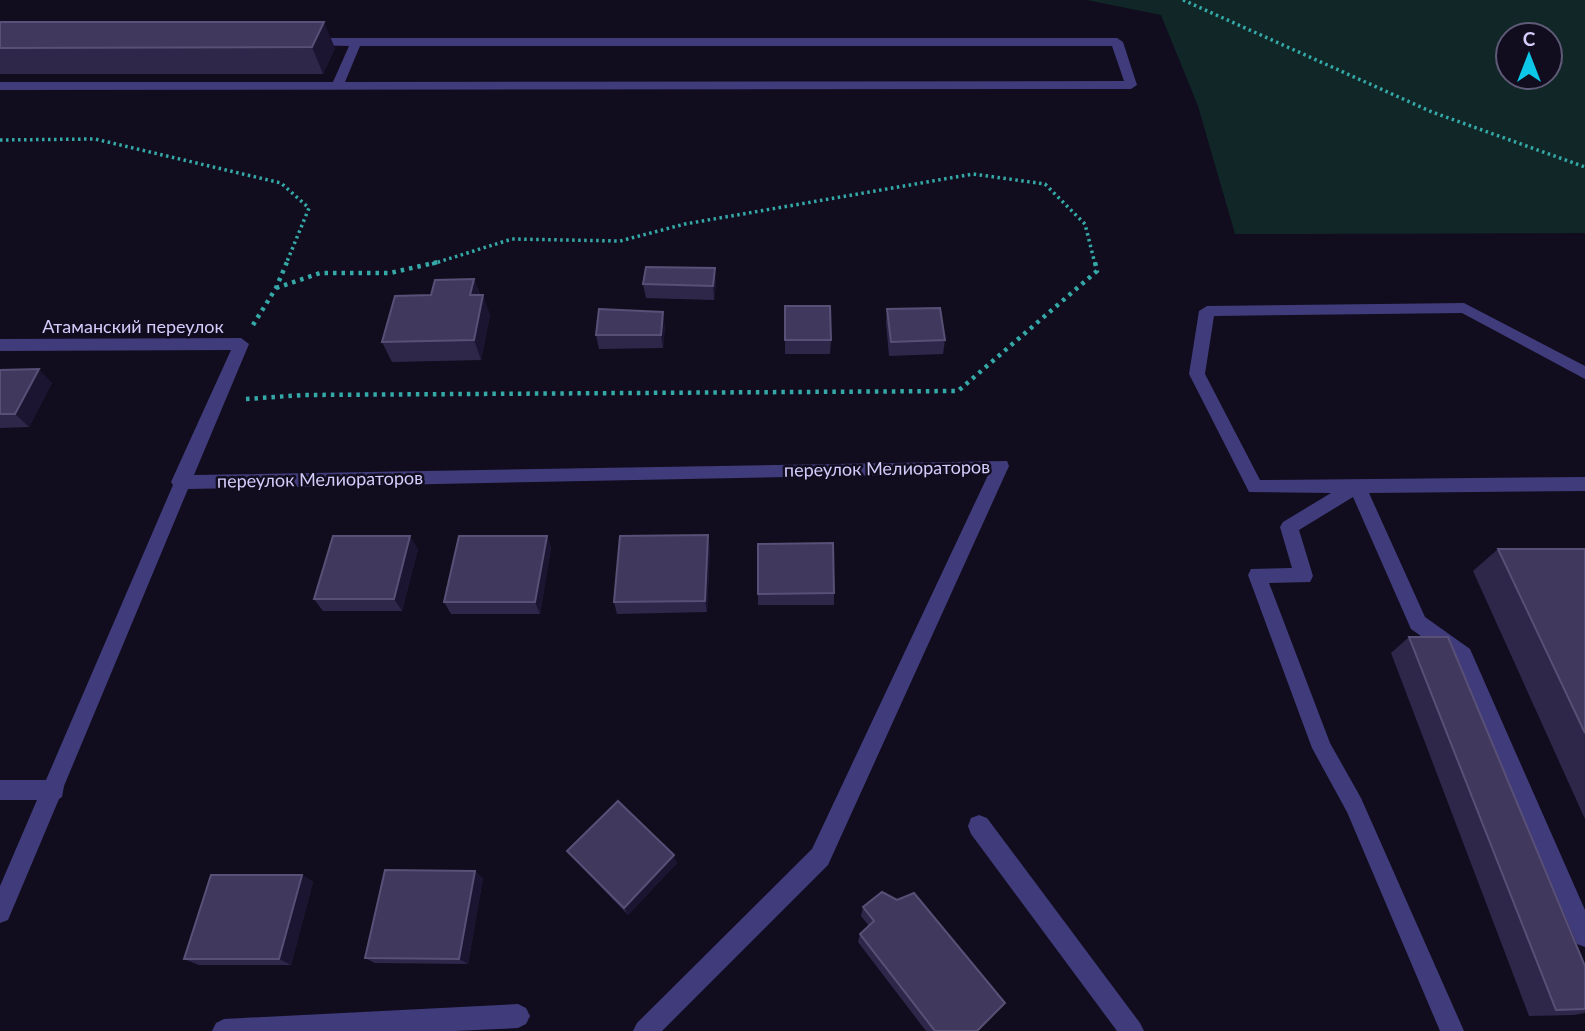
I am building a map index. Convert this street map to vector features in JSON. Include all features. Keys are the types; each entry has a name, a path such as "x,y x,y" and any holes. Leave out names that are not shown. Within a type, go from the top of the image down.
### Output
{"street":[{"path":"0,86 1131,85 1117,41 288,42"},
{"path":"337,86 356,42"},
{"path":"1585,373 1464,308 1207,311 1197,374 1255,486 1585,484"},
{"name":"Атаманский переулок","path":"0,345 241,344 180,482 55,790 0,912"},
{"name":"переулок Мелиораторов","path":"180,482 1000,466 820,858 645,1031"},
{"path":"1357,486 1418,623 1463,655 1585,936"},
{"path":"1357,486 1290,527 1304,576 1257,575 1322,748 1354,805 1451,1031"},
{"path":"0,790 55,790"},
{"path":"979,827 1132,1031"},
{"path":"224,1031 518,1016"}],"path":[{"path":"1183,0 1381,90 1530,151 1585,167"},
{"path":"0,141 95,139 281,183 310,208 276,288 241,344"},
{"path":"215,402 303,395 958,391 1097,271 1085,224 1045,184 973,174 819,203 685,224 620,241 512,239 416,269 390,273 320,273 276,288"}],"green space":[{"path":"1087,0 1585,0 1585,233 1235,234 1198,106 1161,15"}],"building":[{"path":"0,22 324,22 312,47 0,48"},
{"path":"646,267 715,268 713,286 643,284"},
{"path":"474,279 470,295 483,295 474,340 382,342 395,296 431,295 435,280"},
{"path":"785,306 830,306 831,340 785,340"},
{"path":"940,308 945,340 891,342 887,309"},
{"path":"599,309 663,312 661,335 596,335"},
{"path":"39,369 15,414 0,414 0,370"},
{"path":"708,535 705,601 614,602 620,536"},
{"path":"333,536 410,536 394,599 314,599"},
{"path":"459,536 547,536 535,602 444,602"},
{"path":"833,543 834,593 758,594 758,544"},
{"path":"1498,549 1585,549 1585,733"},
{"path":"1409,637 1448,637 1585,966 1585,1009 1556,1010"},
{"path":"618,801 674,855 624,908 567,851"},
{"path":"385,870 475,871 459,959 365,958"},
{"path":"211,875 302,875 279,959 184,959"},
{"path":"882,892 897,900 914,893 1005,1003 977,1031 935,1031 860,934 874,921 863,907"}]}
